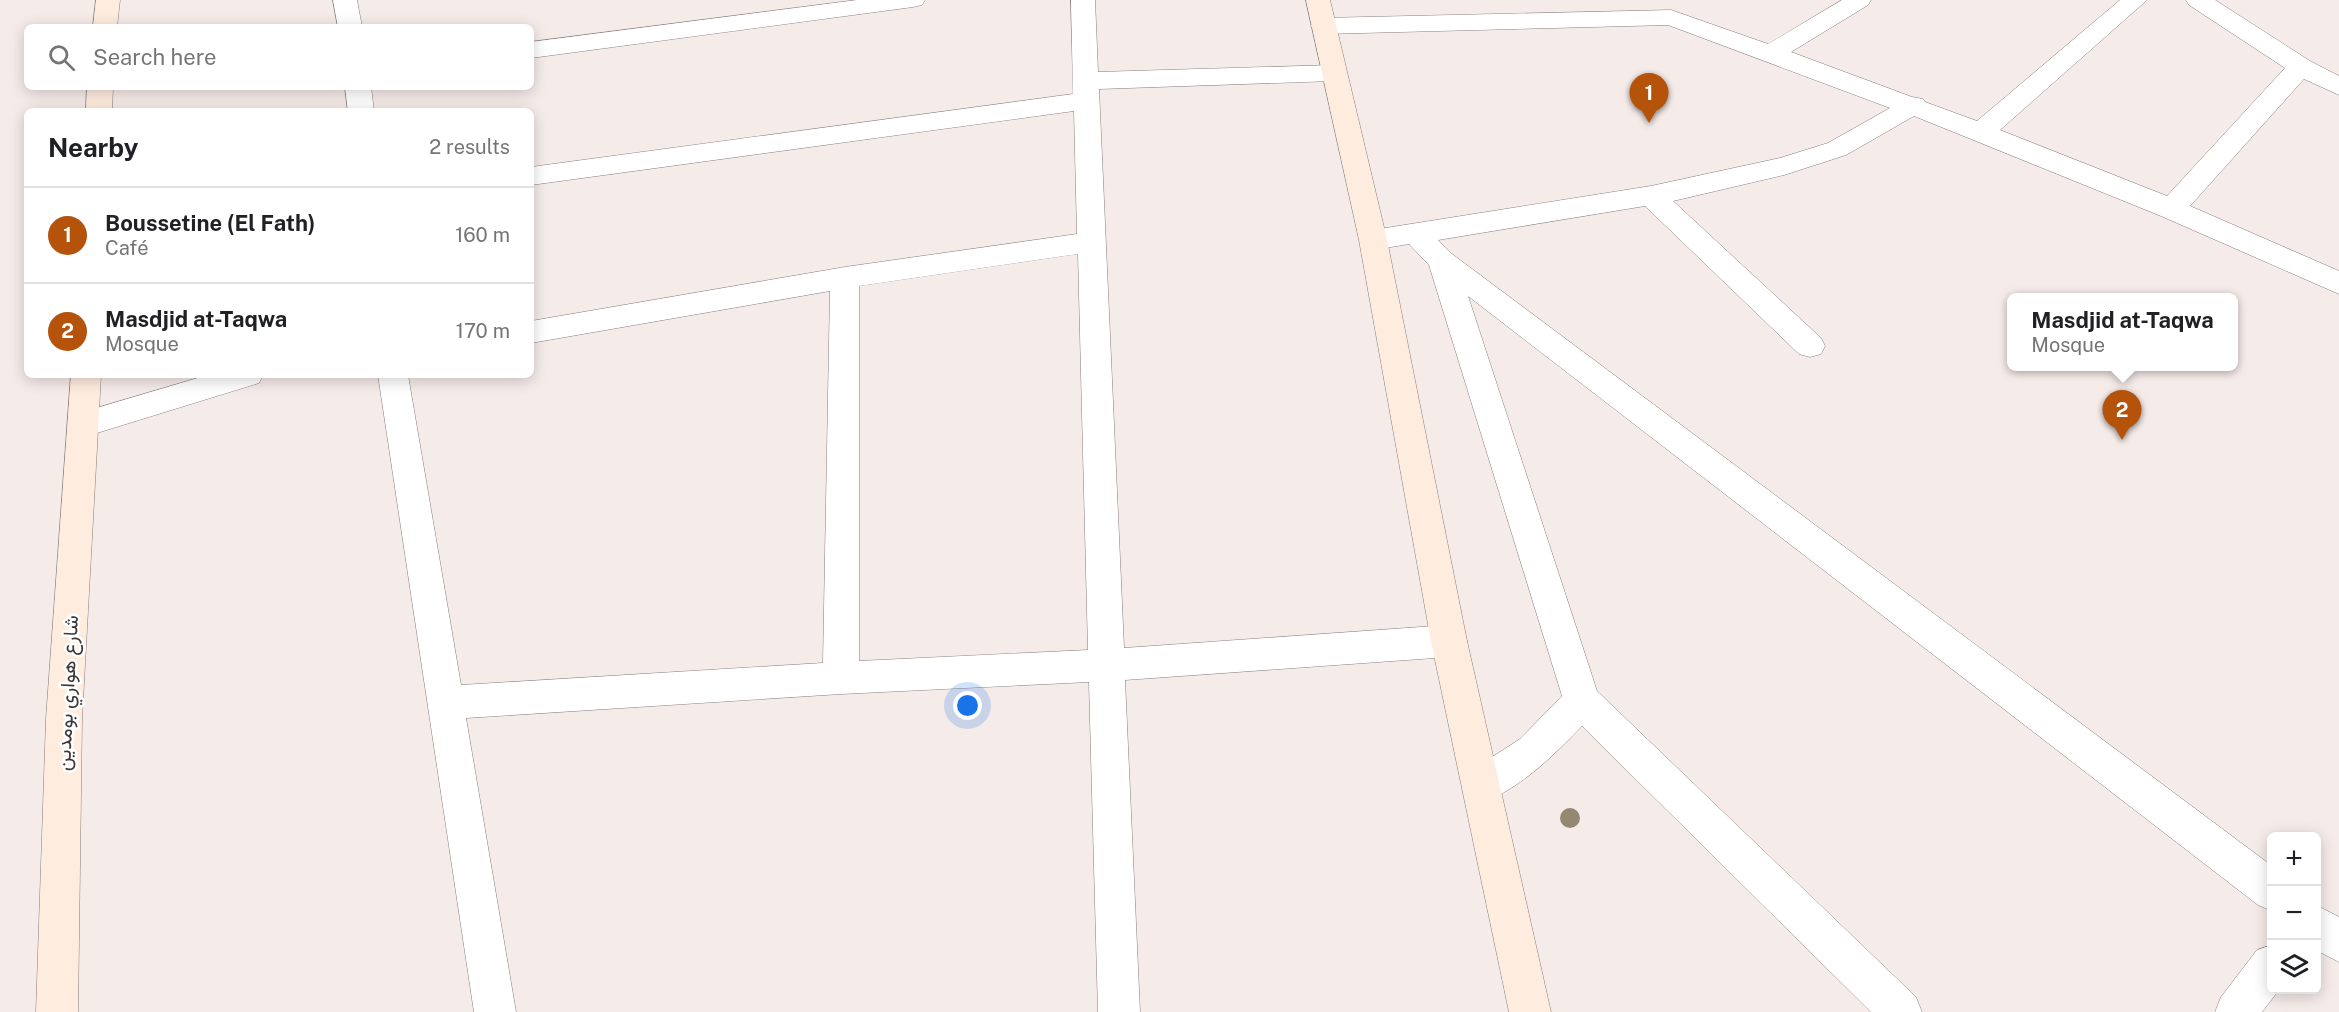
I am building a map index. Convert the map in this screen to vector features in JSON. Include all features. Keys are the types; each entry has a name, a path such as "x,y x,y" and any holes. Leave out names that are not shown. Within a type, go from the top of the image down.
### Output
{"street":[{"path":"105,24 108,0"},
{"path":"345,0 349,24"},
{"path":"728,0 729,25"},
{"path":"534,50 913,0"},
{"path":"1083,0 1119,1012"},
{"path":"1770,54 1859,0"},
{"path":"1981,132 2135,0"},
{"path":"2198,0 2301,67 2339,87"},
{"path":"1671,17 1696,4"},
{"path":"1530,1012 1449,641 1373,240 1321,13 1671,17 1914,105 2171,209 2339,283"},
{"path":"2171,209 2301,67"},
{"path":"534,177 1085,91 1333,73"},
{"path":"99,108 100,90"},
{"path":"358,90 361,108"},
{"path":"1373,240 1651,196 1784,166 1837,149 1914,105"},
{"path":"1651,196 1810,346"},
{"path":"1416,234 1442,261 2267,888"},
{"path":"534,331 845,278 1090,242"},
{"path":"1442,261 1582,701 1901,1012"},
{"path":"841,678 845,278"},
{"name":"شارع هواري بومدين","path":"57,1012 64,719 87,378"},
{"path":"84,424 238,378"},
{"path":"393,378 495,1012"},
{"path":"445,703 841,678 1107,665 1449,641"},
{"path":"1482,785 1533,751 1582,701"},
{"path":"2321,929 2339,942"},
{"path":"2236,1012 2267,970"}],"place":[{"name":"Boussetine (El Fath)","path":"1649,123"},
{"name":"Masdjid at-Taqwa","path":"2122,440"}]}
